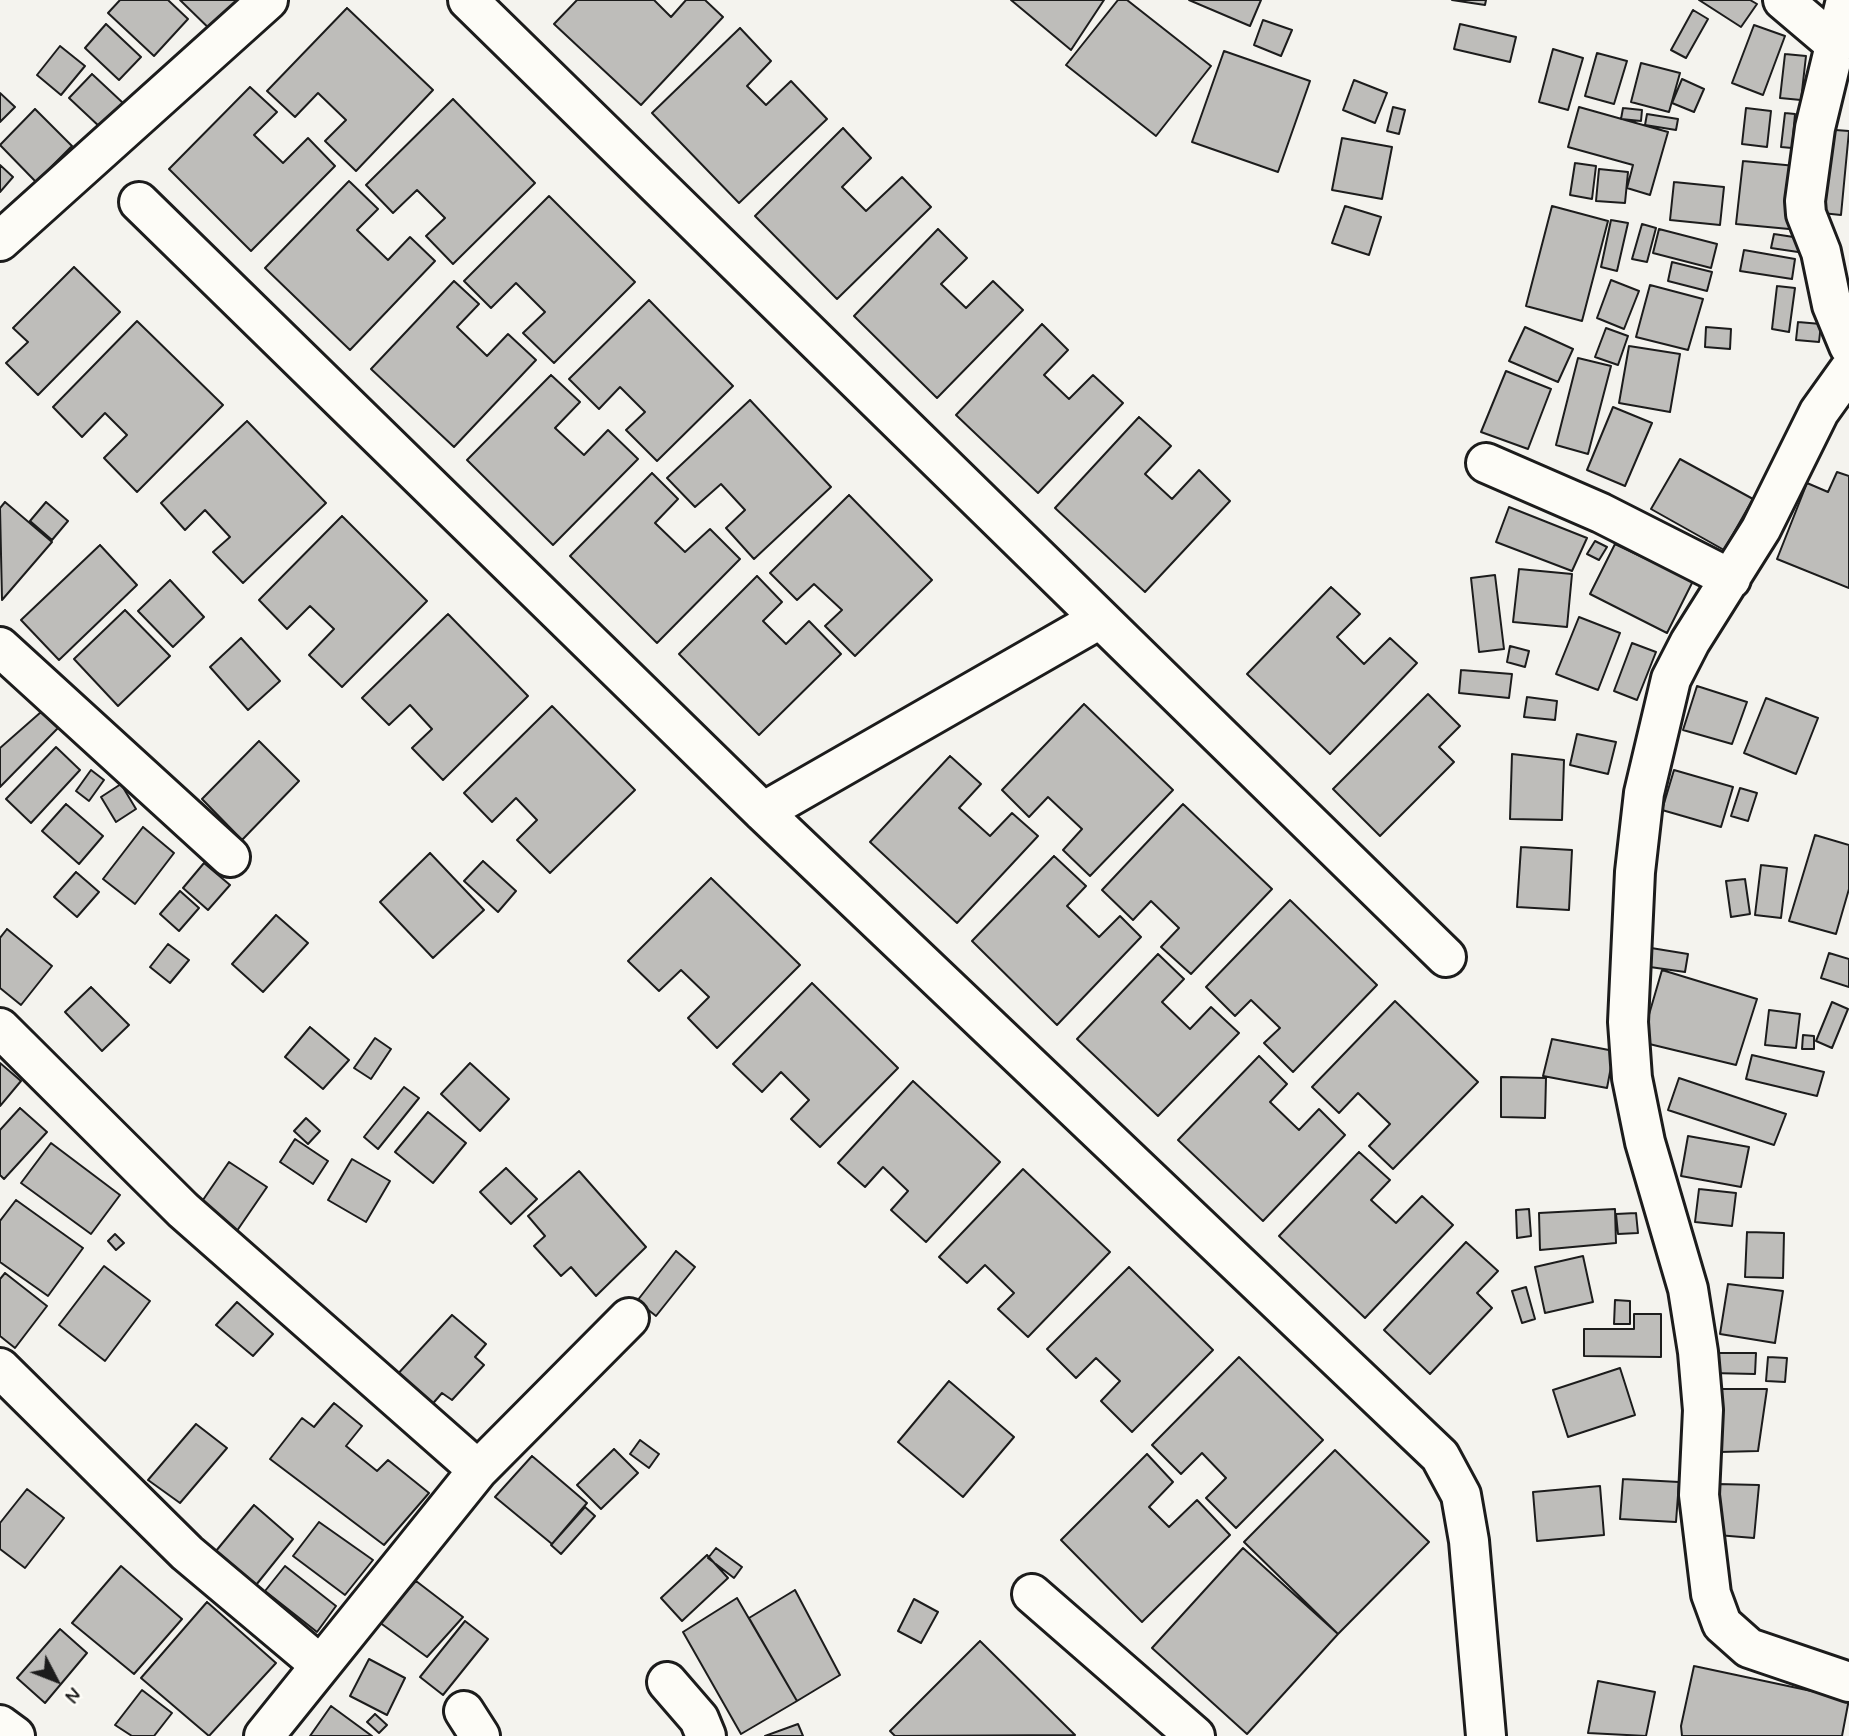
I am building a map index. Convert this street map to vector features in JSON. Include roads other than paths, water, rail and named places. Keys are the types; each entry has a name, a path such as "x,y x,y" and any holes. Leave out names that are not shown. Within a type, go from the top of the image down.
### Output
{"street":[{"path":"0,241 268,0"},
{"path":"468,0 1098,620 1446,957"},
{"path":"1783,0 1836,45"},
{"path":"1846,0 1815,128 1805,201 1806,214 1821,252 1832,305 1849,346"},
{"path":"139,202 763,812 1440,1456 1461,1494 1469,1541 1486,1736"},
{"path":"1849,370 1819,412 1772,510 1690,642 1671,680 1644,793 1635,872 1628,1021 1629,1055 1656,1185 1688,1289 1698,1352 1703,1410 1699,1494 1711,1594 1722,1624 1749,1648 1791,1665 1849,1682"},
{"path":"1486,463 1601,513 1731,579"},
{"path":"763,812 1098,620"},
{"path":"0,647 230,857"},
{"path":"0,1028 183,1210 478,1470"},
{"path":"264,1736 319,1664 478,1470 629,1318"},
{"path":"0,1368 187,1553 319,1664"},
{"path":"1032,1594 1195,1736"},
{"path":"667,1682 699,1719 706,1736"},
{"path":"0,1725 15,1736"}]}
